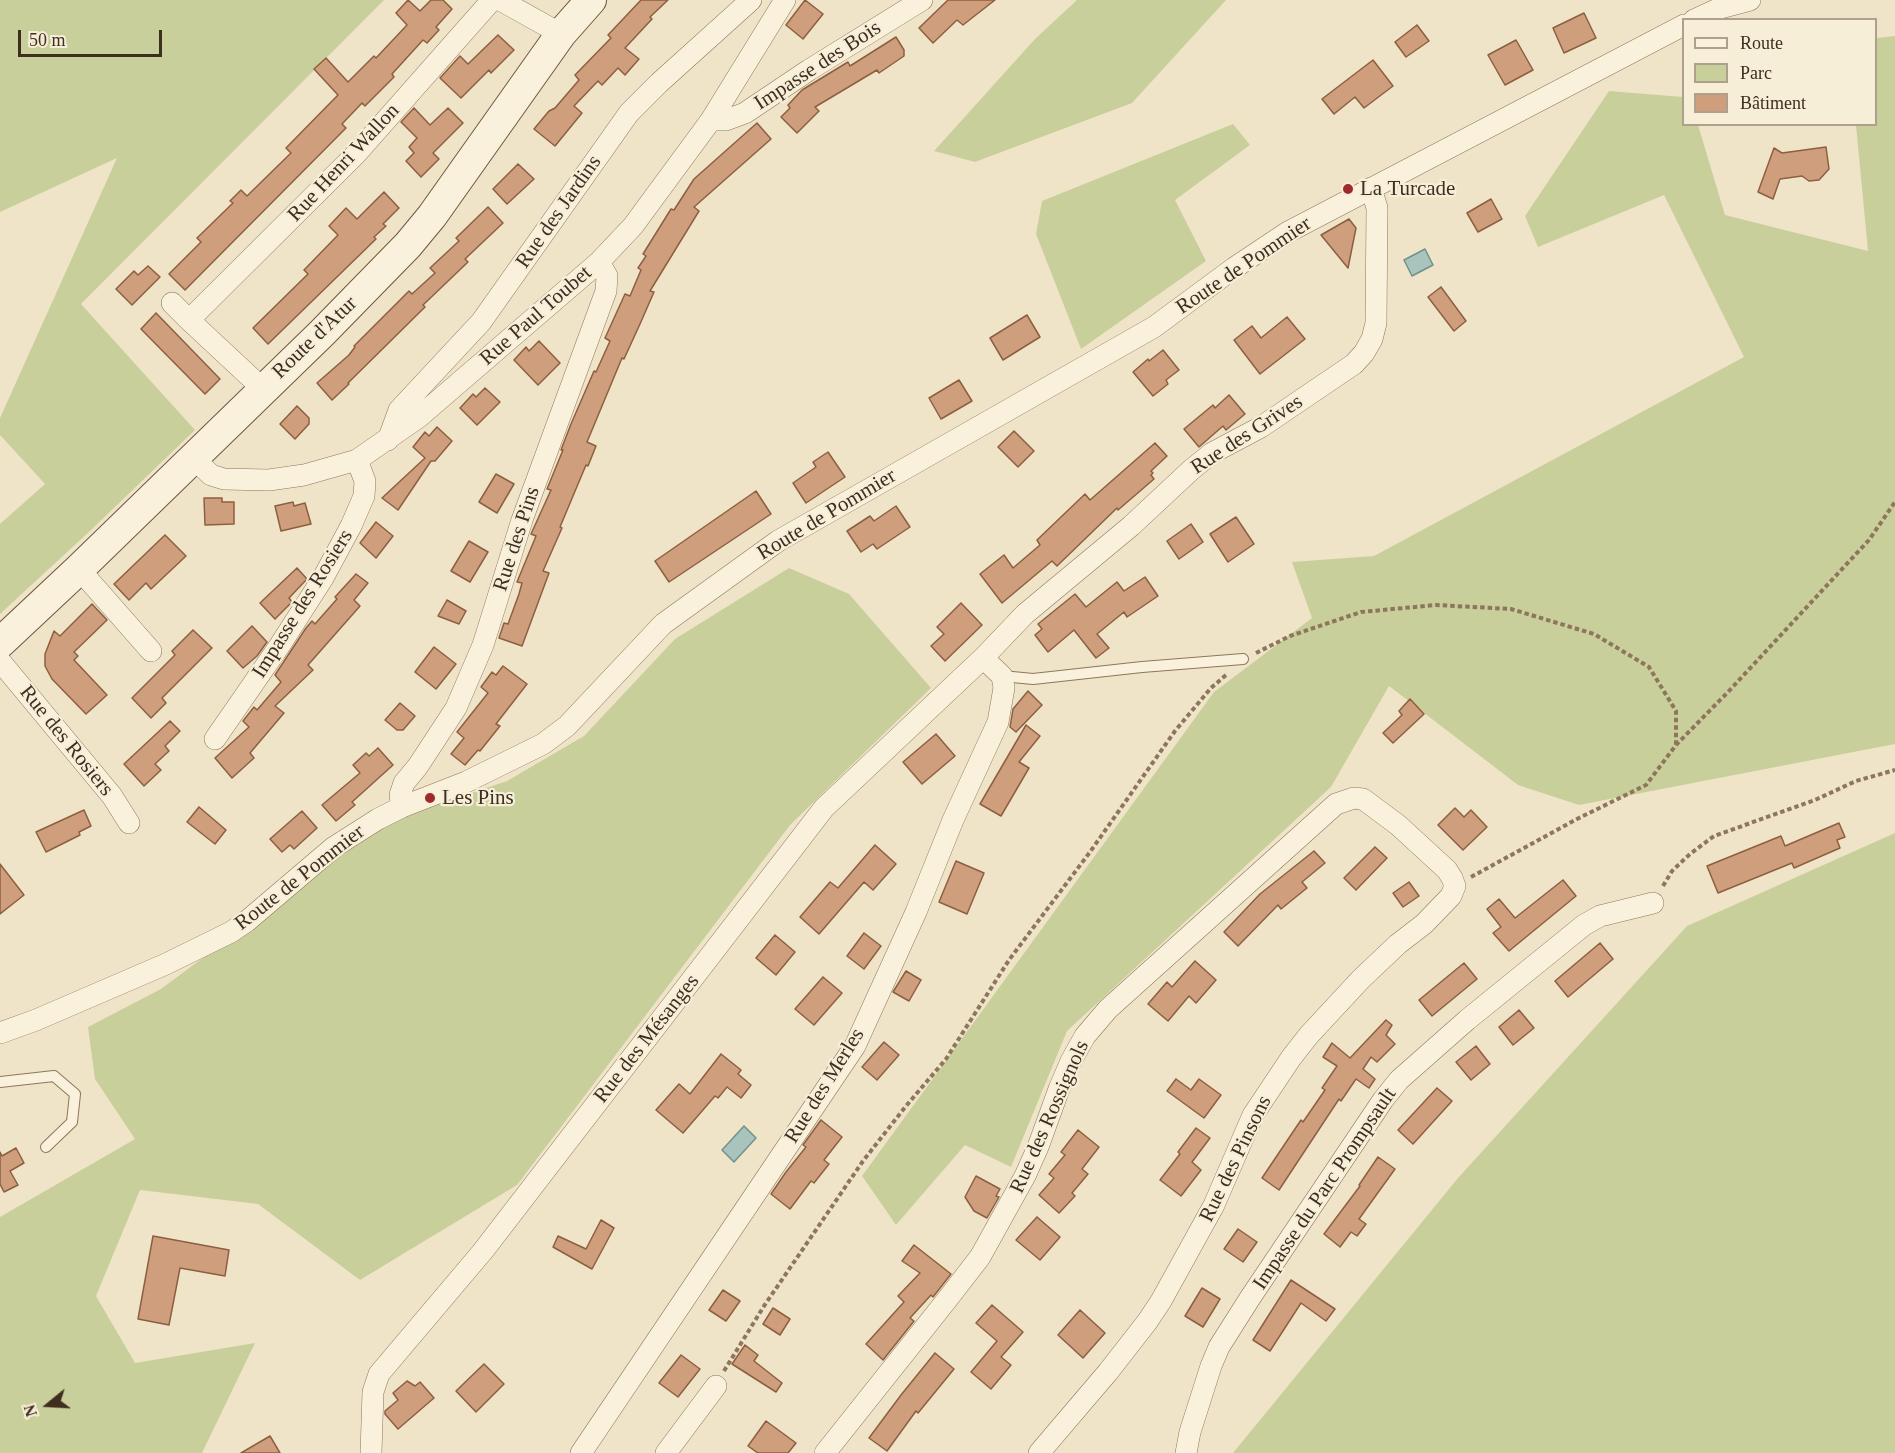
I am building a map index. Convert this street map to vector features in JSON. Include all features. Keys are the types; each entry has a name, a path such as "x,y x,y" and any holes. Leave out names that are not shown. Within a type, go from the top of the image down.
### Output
{"main road":[{"name":"Route d'Atur","path":"0,643 322,333 408,245 432,216 561,34 591,0"}],"street":[{"name":"Rue Henri Wallon","path":"189,320 356,154 492,0"},
{"path":"500,0 561,34"},
{"name":"Rue des Jardins","path":"388,440 399,410 482,322 629,113 751,0"},
{"name":"Rue Paul Toubet","path":"193,458 211,475 224,479 246,481 304,476 357,460 419,417 599,262 633,226 711,120 785,0"},
{"name":"Impasse des Bois","path":"711,120 726,120 745,113 809,70 922,0"},
{"path":"1698,18 1720,8 1750,0"},
{"name":"Route de Pommier","path":"0,1033 36,1020 166,964 223,936 247,921 334,847 378,819 466,782 538,747 567,726 663,624 778,541 1154,327 1234,268 1288,232 1682,26"},
{"name":"Rue des Grives","path":"983,658 1025,614 1131,526 1191,470 1226,445 1261,428 1354,364 1364,353 1372,339 1376,324 1377,208 1371,188"},
{"name":"Rue des Pins","path":"402,807 400,795 404,783 418,766 456,708 483,645 522,520 606,291 607,276 599,262"},
{"path":"172,303 262,389"},
{"name":"Impasse des Rosiers","path":"214,739 280,645 323,578 351,526 364,495 365,481 357,460"},
{"path":"79,569 150,651"},
{"path":"983,658 1002,676"},
{"name":"Rue des Mésanges","path":"371,1453 372,1392 379,1374 483,1251 824,808 983,658"},
{"name":"Rue des Rosiers","path":"0,661 112,796 129,823"},
{"name":"Rue des Merles","path":"581,1453 855,1046 998,722 1004,688 1002,676"},
{"name":"Rue des Rossignols","path":"825,1453 980,1257 1025,1176 1071,1061 1085,1036 1125,992 1336,804 1346,800 1354,798 1363,800 1398,825 1447,870 1455,886"},
{"name":"Rue des Pinsons","path":"1039,1453 1108,1372 1161,1301 1210,1214 1253,1115 1291,1058 1361,979 1398,944 1442,908 1455,886"},
{"name":"Impasse du Parc Prompsault","path":"1186,1453 1190,1432 1219,1347 1376,1110 1399,1080 1467,1020 1584,926 1600,916 1653,903"},
{"path":"666,1453 716,1386"}],"lane":[{"path":"1002,676 1033,679 1243,659"},
{"path":"0,1082 54,1076 75,1094 72,1122 46,1147"}],"path":[{"path":"1455,886 1646,784 1676,745 1839,574 1869,540 1895,502"},
{"path":"716,1386 764,1306 862,1161 946,1059 1008,960 1090,852 1175,731 1211,688 1243,659 1290,636 1361,612 1436,605 1511,609 1594,634 1649,667 1676,711 1676,745"},
{"path":"1653,903 1672,871 1689,854 1714,836 1815,800 1856,781 1895,770"}],"green space":[{"path":"0,0 384,0 81,304 195,430 0,614 0,524 45,484 0,435 0,418 117,158 0,212"},
{"path":"1077,0 1226,0 1132,103 975,162 934,151 1035,39"},
{"path":"1895,36 1895,744 1579,805 1518,785 1389,686 1331,787 1067,1031 1011,1167 965,1145 896,1225 862,1176 1214,692 1312,618 1292,562 1374,556 1744,357 1664,195 1538,247 1525,216 1609,91 1682,97 1682,126 1698,126 1725,215 1868,251 1856,126 1877,126 1877,38"},
{"path":"1233,124 1250,145 1175,200 1206,261 1081,349 1036,234 1042,201"},
{"path":"789,568 849,594 931,688 790,825 517,1185 360,1280 258,1204 140,1190 96,1296 135,1363 255,1343 202,1453 0,1453 0,1217 135,1139 95,1079 88,1027 161,989 259,916 325,859 390,820 507,781 584,736 675,639"},
{"path":"1895,833 1895,1453 1233,1453 1458,1178 1687,926"}],"water":[{"path":"1425,249 1433,265 1412,276 1404,260"},
{"path":"744,1126 756,1138 734,1162 722,1150"}],"building":[{"path":"408,0 420,11 431,0 443,0 452,9 436,27 439,30 427,43 423,40 392,74 394,77 365,106 362,103 342,124 346,128 185,290 169,274 201,242 197,238 233,203 230,201 241,190 247,196 291,153 286,148 338,95 314,69 326,58 348,82 374,56 376,58 407,25 396,13"},
{"path":"641,0 668,0 650,17 652,19 625,48 639,59 625,75 618,68 602,85 598,81 574,106 582,113 555,146 534,129 579,80 575,75 611,38 608,35"},
{"path":"805,0 823,14 803,39 786,25"},
{"path":"948,0 995,0 963,25 957,20 933,43 919,28"},
{"path":"1584,13 1596,38 1564,53 1553,28"},
{"path":"1417,25 1429,41 1406,57 1395,42"},
{"path":"498,35 514,50 491,73 489,70 461,98 440,78 460,56 468,64"},
{"path":"896,37 904,50 904,56 879,73 877,70 815,107 819,111 797,133 781,117 790,108 788,105 802,90 848,62 850,66"},
{"path":"1516,40 1533,70 1505,85 1488,55"},
{"path":"1373,60 1393,86 1364,108 1355,97 1334,114 1322,99"},
{"path":"414,108 430,125 448,108 463,123 433,153 439,159 421,177 406,161 414,153 409,147 417,138 401,122"},
{"path":"757,123 771,139 694,207 699,211 650,291 654,292 624,359 622,358 587,442 596,446 543,571 549,573 522,646 499,638 504,623 508,624 519,594 522,583 517,582 536,536 531,534 551,490 547,489 563,450 561,450 594,371 596,372 610,341 605,338 625,294 630,296 641,270 638,268 646,256 643,254 671,209 674,210 694,179"},
{"path":"1826,147 1829,169 1819,180 1809,181 1802,176 1780,179 1773,199 1758,192 1774,148 1782,153"},
{"path":"518,164 534,179 507,204 493,189"},
{"path":"384,192 399,208 383,224 386,226 374,237 376,239 268,344 253,328 308,274 304,270 338,235 329,226 346,208 357,219"},
{"path":"1491,199 1502,219 1478,232 1467,213"},
{"path":"488,207 503,223 465,259 468,262 423,305 425,307 332,400 317,383 349,355 354,346 409,291 412,294 435,273 430,268 459,241 456,238"},
{"path":"1349,219 1356,228 1348,268 1321,235"},
{"path":"148,266 160,277 132,305 116,289 134,271 138,275"},
{"path":"1441,287 1466,321 1454,331 1428,297"},
{"path":"156,313 220,379 205,394 141,329"},
{"path":"1027,315 1040,337 1003,360 990,338"},
{"path":"1287,317 1305,339 1260,374 1234,340 1252,326 1261,338"},
{"path":"539,341 560,363 538,385 514,360 526,347 529,351"},
{"path":"1163,350 1179,370 1166,380 1168,384 1153,396 1133,372"},
{"path":"959,380 972,401 941,419 929,398"},
{"path":"485,388 500,402 477,425 460,408 473,394 476,397"},
{"path":"1229,395 1245,414 1226,430 1223,426 1199,447 1184,429 1213,405 1215,408"},
{"path":"297,406 309,418 309,424 295,439 280,424"},
{"path":"437,427 452,441 435,461 431,461 398,510 382,498 425,458 413,447 425,432 429,436"},
{"path":"1014,431 1034,451 1018,467 998,447"},
{"path":"1155,443 1167,456 1151,471 1154,479 1118,510 1117,508 1057,566 1052,561 1002,603 980,574 1004,555 1013,568 1040,545 1037,540 1085,494 1090,500"},
{"path":"828,452 845,477 806,503 793,483 816,467 813,462"},
{"path":"496,474 514,484 497,513 479,502"},
{"path":"756,491 771,514 669,582 655,561"},
{"path":"204,498 222,498 222,502 234,502 234,524 205,525"},
{"path":"293,502 294,506 305,503 311,524 281,531 275,506"},
{"path":"896,506 910,527 877,549 873,544 861,552 847,531 870,516 874,521"},
{"path":"1236,517 1254,544 1228,562 1210,534"},
{"path":"376,522 393,536 376,558 360,543"},
{"path":"1191,524 1203,542 1179,559 1167,541"},
{"path":"165,535 186,556 151,589 146,583 129,600 114,584"},
{"path":"469,541 488,552 470,582 451,571"},
{"path":"297,568 307,579 289,598 292,602 275,619 260,603"},
{"path":"356,574 368,583 354,600 360,606 308,665 313,670 275,706 284,713 250,753 254,758 232,778 215,758 249,727 243,721 254,707 257,710 281,682 275,675 306,628 312,621 315,624"},
{"path":"1145,577 1158,596 1127,617 1124,612 1097,634 1109,648 1096,658 1074,630 1048,652 1035,635 1042,629 1038,624 1075,594 1086,607 1117,582 1124,591"},
{"path":"447,600 466,611 459,624 438,616"},
{"path":"961,603 982,625 945,661 931,646 944,634 937,627"},
{"path":"92,604 107,620 74,652 78,656 74,660 107,695 86,714 52,679 45,666 45,654 54,631 60,636"},
{"path":"252,626 267,642 257,656 243,668 227,651"},
{"path":"193,630 212,648 162,698 166,703 151,718 132,698 175,655 172,651"},
{"path":"434,647 456,664 436,689 415,672"},
{"path":"503,666 527,684 496,724 500,726 480,751 478,750 465,765 451,754 464,738 457,732 488,693 481,687 492,672 496,675"},
{"path":"1028,691 1042,705 1016,732 1010,727 1013,709"},
{"path":"1410,699 1424,714 1393,743 1383,733 1402,715 1399,711"},
{"path":"400,703 415,716 403,730 397,730 385,720"},
{"path":"170,721 180,731 165,746 169,751 155,764 161,770 144,786 124,764"},
{"path":"1026,725 1040,736 1019,762 1029,768 1001,816 980,804"},
{"path":"936,734 955,756 922,784 903,762"},
{"path":"378,748 393,765 352,802 355,805 336,821 322,805 360,773 353,765 366,753 369,756"},
{"path":"199,807 226,830 215,844 187,822"},
{"path":"1455,808 1464,817 1471,810 1487,827 1463,850 1438,825"},
{"path":"84,810 91,826 79,832 80,835 46,852 36,832"},
{"path":"302,811 317,828 294,849 290,845 282,852 270,839"},
{"path":"1839,823 1845,837 1837,840 1840,848 1794,868 1792,863 1718,893 1707,866 1781,836 1785,846"},
{"path":"875,845 896,864 873,890 864,882 819,934 800,917 830,882 838,888"},
{"path":"1375,847 1387,858 1356,890 1344,878"},
{"path":"1314,851 1325,863 1302,882 1307,888 1281,909 1278,905 1238,946 1224,932 1260,894"},
{"path":"956,861 984,873 967,914 939,902"},
{"path":"0,864 24,895 0,914"},
{"path":"1563,880 1576,896 1509,951 1493,933 1501,927 1487,909 1499,899 1515,918"},
{"path":"1409,882 1419,896 1403,907 1393,893"},
{"path":"864,933 881,946 864,969 847,956"},
{"path":"775,935 795,952 776,975 756,958"},
{"path":"1600,943 1613,959 1568,997 1555,981"},
{"path":"1195,961 1216,980 1196,1003 1189,996 1168,1021 1148,1004 1167,982 1172,987"},
{"path":"1464,963 1477,979 1432,1016 1419,1000"},
{"path":"906,971 921,980 909,1001 893,992"},
{"path":"823,977 842,993 814,1025 795,1009"},
{"path":"1519,1010 1534,1028 1513,1045 1499,1027"},
{"path":"1386,1020 1392,1025 1386,1035 1395,1044 1377,1062 1371,1057 1363,1069 1375,1079 1369,1088 1356,1079 1341,1101 1339,1099 1279,1190 1262,1178 1301,1120 1303,1122 1325,1090 1322,1088 1337,1066 1323,1057 1332,1043 1350,1058"},
{"path":"884,1042 899,1055 877,1080 862,1067"},
{"path":"1476,1046 1490,1064 1471,1080 1456,1062"},
{"path":"721,1054 741,1070 738,1074 751,1085 741,1098 727,1087 718,1098 715,1096 683,1133 656,1110 679,1084 690,1094"},
{"path":"1176,1079 1191,1090 1199,1079 1221,1095 1204,1118 1167,1091"},
{"path":"1437,1088 1452,1101 1413,1144 1398,1130"},
{"path":"821,1120 842,1137 824,1160 829,1164 814,1183 811,1181 790,1209 771,1194 806,1147 803,1145"},
{"path":"1196,1128 1210,1138 1192,1162 1201,1170 1181,1196 1160,1180"},
{"path":"1078,1130 1099,1147 1082,1169 1088,1174 1072,1193 1075,1196 1059,1213 1039,1195 1054,1178 1049,1174 1065,1155 1061,1152"},
{"path":"16,1148 24,1163 10,1171 18,1185 4,1192 0,1184 0,1152 2,1156"},
{"path":"1378,1157 1395,1169 1359,1219 1366,1224 1357,1236 1351,1232 1340,1247 1324,1234 1360,1186"},
{"path":"976,1176 1000,1189 996,1196 999,1197 987,1218 974,1211 965,1197"},
{"path":"1037,1217 1060,1237 1040,1260 1016,1240"},
{"path":"601,1220 614,1228 592,1269 553,1247 558,1236 586,1249"},
{"path":"1238,1229 1257,1242 1243,1262 1224,1249"},
{"path":"153,1236 229,1250 225,1276 180,1268 169,1325 138,1319"},
{"path":"914,1245 951,1274 933,1297 931,1295 910,1318 914,1321 883,1360 866,1344 904,1302 898,1296 920,1273 902,1261"},
{"path":"1291,1280 1335,1309 1326,1321 1301,1303 1270,1351 1253,1340"},
{"path":"1202,1288 1220,1299 1203,1327 1185,1316"},
{"path":"723,1290 740,1301 726,1321 709,1310"},
{"path":"992,1305 1023,1332 1001,1357 1011,1365 991,1389 971,1372 997,1341 976,1323"},
{"path":"773,1308 790,1319 780,1335 763,1324"},
{"path":"1080,1310 1105,1333 1083,1358 1058,1335"},
{"path":"745,1345 758,1355 754,1361 782,1383 776,1392 732,1364"},
{"path":"935,1353 954,1369 918,1413 916,1411 887,1451 869,1438"},
{"path":"681,1355 700,1369 678,1397 659,1383"},
{"path":"484,1364 504,1384 476,1412 456,1391"},
{"path":"407,1381 415,1386 420,1382 434,1398 398,1429 385,1411 398,1400 393,1393"},
{"path":"766,1421 796,1443 788,1453 758,1453 748,1446"},
{"path":"270,1436 280,1453 241,1453"}],"place":[{"name":"La Turcade","path":"1348,189"},
{"name":"Les Pins","path":"430,798"}]}
